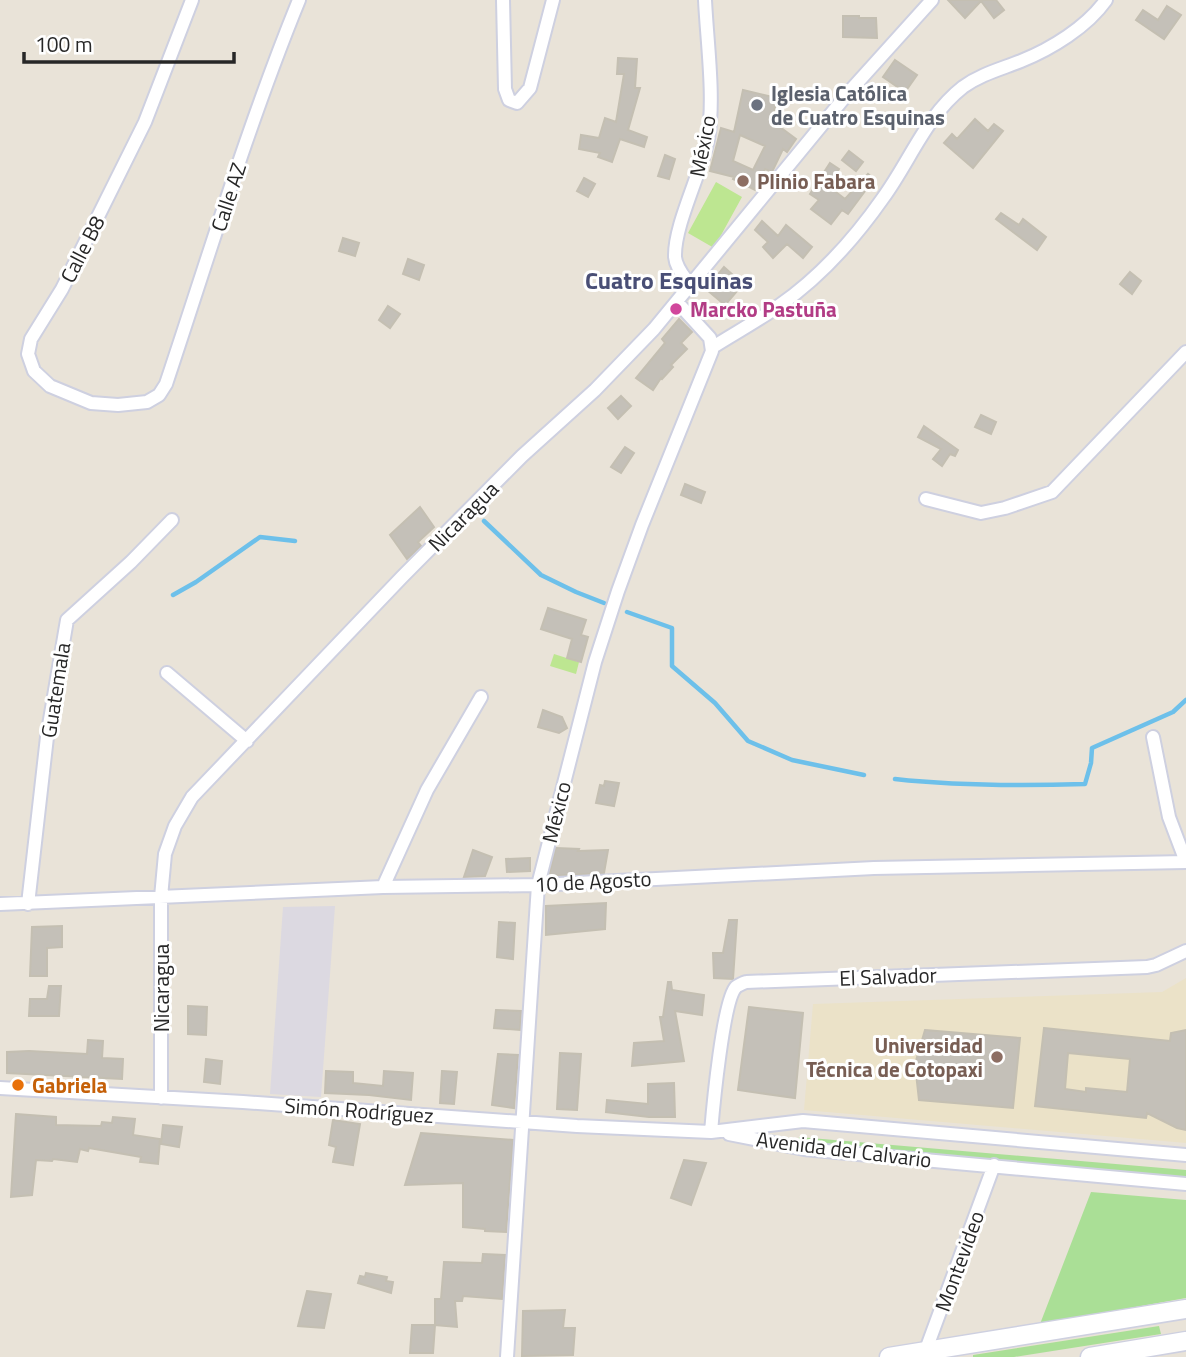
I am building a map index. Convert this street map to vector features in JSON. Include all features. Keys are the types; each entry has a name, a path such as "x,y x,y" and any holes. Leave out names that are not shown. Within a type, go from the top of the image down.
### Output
{"street":[{"name":"Calle B8","path":"159,396 147,401 118,405 91,403 71,397 50,386 34,371 28,354 31,340 79,256 145,122 192,0"},
{"name":"Calle AZ","path":"159,396 166,384 277,55 299,0"},
{"path":"503,0 505,89 509,100 517,103 530,88 553,0"},
{"name":"México","path":"690,285 675,259 683,220 708,137 710,111 705,0"},
{"name":"Nicaragua","path":"161,1098 161,897 165,854 174,826 192,797 402,577 522,456 620,365 678,303 849,92 932,0"},
{"path":"678,303 710,338 713,346 781,304 804,286 848,242 884,198 932,118 956,93 972,80 1020,61 1058,41 1086,22 1106,0"},
{"name":"México","path":"507,1357 538,885 595,662 610,615 642,525 713,346"},
{"path":"926,499 981,513 1052,492 1186,352"},
{"name":"Guatemala","path":"28,904 47,737 67,620 131,562 172,520"},
{"path":"167,673 247,741"},
{"path":"383,887 427,790 481,697"},
{"path":"1153,737 1169,817 1186,862"},
{"name":"10 de Agosto","path":"0,904 383,887 538,885 874,868 1186,862"},
{"name":"El Salvador","path":"715,1132 717,1070 731,998 737,986 746,982 1147,967 1186,951"},
{"name":"Simón Rodríguez","path":"0,1088 715,1132"},
{"name":"Avenida del Calvario","path":"715,1132 803,1121 1186,1156"},
{"name":"Avenida del Calvario","path":"715,1132 804,1149 1186,1184"},
{"name":"Montevideo","path":"925,1355 995,1166"},
{"path":"890,1357 925,1355 1186,1309"},
{"path":"1090,1357 1145,1353 1186,1341"}],"shaded area":[{"path":"335,906 321,1097 270,1094 283,907"},
{"name":"Universidad Técnica de Cotopaxi","path":"1186,978 1186,1143 804,1110 813,1004 1162,992"}],"green space":[{"path":"716,182 742,197 714,248 688,233"},
{"path":"554,654 579,662 576,674 550,666"},
{"path":"799,1137 1186,1170 1186,1179 798,1145"},
{"path":"1091,1192 1186,1200 1186,1298 1040,1324"},
{"path":"1159,1326 1161,1334 1014,1357 973,1357 973,1355"}],"building":[{"path":"948,0 996,0 1004,10 994,18 981,1 965,18"},
{"path":"1167,6 1181,15 1164,39 1136,20 1143,10 1158,20"},
{"path":"843,16 876,18 877,38 843,37"},
{"path":"618,58 637,59 635,88 640,88 628,130 647,137 644,147 620,139 612,162 598,157 600,153 579,149 581,135 599,138 605,118 616,122 624,74 617,74"},
{"path":"895,60 917,75 905,92 883,77"},
{"path":"743,90 777,98 772,121 796,139 787,152 783,149 772,172 765,169 755,190 733,179 734,177 710,171 721,128 734,132","holes":["740,135 765,146 753,170 733,161"]},
{"path":"975,119 988,131 994,124 1003,131 973,168 944,143 952,134 957,139"},
{"path":"849,151 863,162 856,171 842,160"},
{"path":"665,155 675,159 669,179 658,176"},
{"path":"830,163 839,169 828,186 845,199 868,174 874,179 848,214 842,210 831,224 811,209 819,200 810,194"},
{"path":"584,178 595,184 588,197 577,191"},
{"path":"1001,213 1019,225 1023,219 1046,237 1037,250 996,219"},
{"path":"762,221 778,236 786,225 812,247 803,258 787,244 773,258 763,247 768,242 755,230"},
{"path":"343,238 359,243 355,256 339,251"},
{"path":"408,259 424,265 419,280 403,274"},
{"path":"724,267 743,284 725,305 706,289"},
{"path":"1130,272 1141,281 1132,294 1120,284"},
{"path":"388,306 400,314 390,328 379,320"},
{"path":"679,319 692,332 681,343 687,349 671,365 673,367 653,390 636,378 665,343 662,339"},
{"path":"621,396 631,406 618,419 608,408"},
{"path":"981,415 996,422 991,434 975,427"},
{"path":"924,426 958,450 955,456 950,454 942,466 933,459 941,449 918,437"},
{"path":"625,447 634,453 621,473 611,467"},
{"path":"685,484 705,492 701,503 681,495"},
{"path":"420,507 434,527 418,542 421,546 407,559 390,535"},
{"path":"548,608 586,620 581,635 588,637 581,662 567,658 572,639 541,629"},
{"path":"543,710 562,717 567,728 559,733 538,727"},
{"path":"605,781 619,783 614,806 596,803 600,785 604,786"},
{"path":"556,848 579,849 578,851 608,850 604,873 549,876"},
{"path":"473,850 492,857 485,876 464,877"},
{"path":"530,858 530,871 507,872 506,859"},
{"path":"606,903 605,929 546,935 546,906"},
{"path":"729,920 737,920 733,979 714,978 713,953 723,953"},
{"path":"499,922 515,923 513,959 497,957"},
{"path":"62,926 62,947 47,948 47,976 30,976 32,927"},
{"path":"668,982 671,982 672,990 704,995 702,1015 675,1011 684,1061 632,1066 634,1043 664,1041 660,1017 663,1017"},
{"path":"49,986 61,986 59,1016 29,1016 30,999 47,999"},
{"path":"188,1006 207,1007 206,1035 188,1034"},
{"path":"749,1007 803,1013 795,1098 738,1090"},
{"path":"496,1010 521,1011 520,1030 494,1028"},
{"path":"1044,1028 1170,1041 1171,1033 1186,1030 1186,1130 1147,1113 1146,1118 1035,1106","holes":["1068,1053 1130,1059 1127,1092 1065,1089"]},
{"path":"925,1030 1020,1038 1013,1108 919,1100 915,1064"},
{"path":"88,1040 103,1041 102,1058 123,1059 122,1079 7,1073 7,1052 87,1054"},
{"path":"560,1053 581,1054 577,1110 557,1109"},
{"path":"498,1054 518,1055 514,1108 492,1105"},
{"path":"206,1059 222,1061 220,1084 204,1082"},
{"path":"326,1071 353,1072 353,1083 383,1086 384,1071 413,1073 411,1100 325,1093"},
{"path":"442,1071 457,1072 454,1104 440,1103"},
{"path":"674,1083 675,1117 606,1112 607,1100 648,1104 648,1084"},
{"path":"16,1114 56,1117 56,1125 101,1126 102,1122 112,1123 113,1117 135,1119 133,1135 160,1139 158,1164 140,1162 141,1157 89,1148 88,1151 80,1149 77,1162 36,1160 32,1195 11,1197"},
{"path":"333,1120 360,1124 353,1165 333,1162 336,1147 329,1145"},
{"path":"163,1125 182,1127 179,1147 161,1144"},
{"path":"421,1133 513,1140 506,1232 463,1227 463,1183 405,1185"},
{"path":"684,1160 706,1163 691,1205 671,1198"},
{"path":"483,1254 505,1255 502,1299 463,1296 462,1301 455,1301 457,1327 435,1325 435,1299 441,1299 444,1262 482,1263"},
{"path":"366,1273 387,1277 386,1281 393,1282 391,1293 358,1283 360,1276 365,1277"},
{"path":"307,1291 331,1294 324,1328 298,1326"},
{"path":"565,1310 563,1328 575,1328 573,1355 522,1356 523,1311"},
{"path":"412,1325 435,1325 433,1353 410,1353"}],"waterway":[{"path":"484,521 541,575 604,603"},
{"path":"173,595 260,537 295,541"},
{"path":"627,612 672,628 672,666 715,703 748,741 792,760 864,775"},
{"path":"895,779 990,785 1085,784 1092,748 1173,712 1186,700"}],"place":[{"name":"Iglesia Católica de Cuatro Esquinas","path":"757,105"},
{"name":"Plinio Fabara","path":"743,181"},
{"name":"Marcko Pastuña","path":"676,309"},
{"name":"Universidad Técnica de Cotopaxi","path":"997,1057"},
{"name":"Gabriela","path":"18,1085"}],"district":[{"name":"Cuatro Esquinas","path":"669,280"}]}
